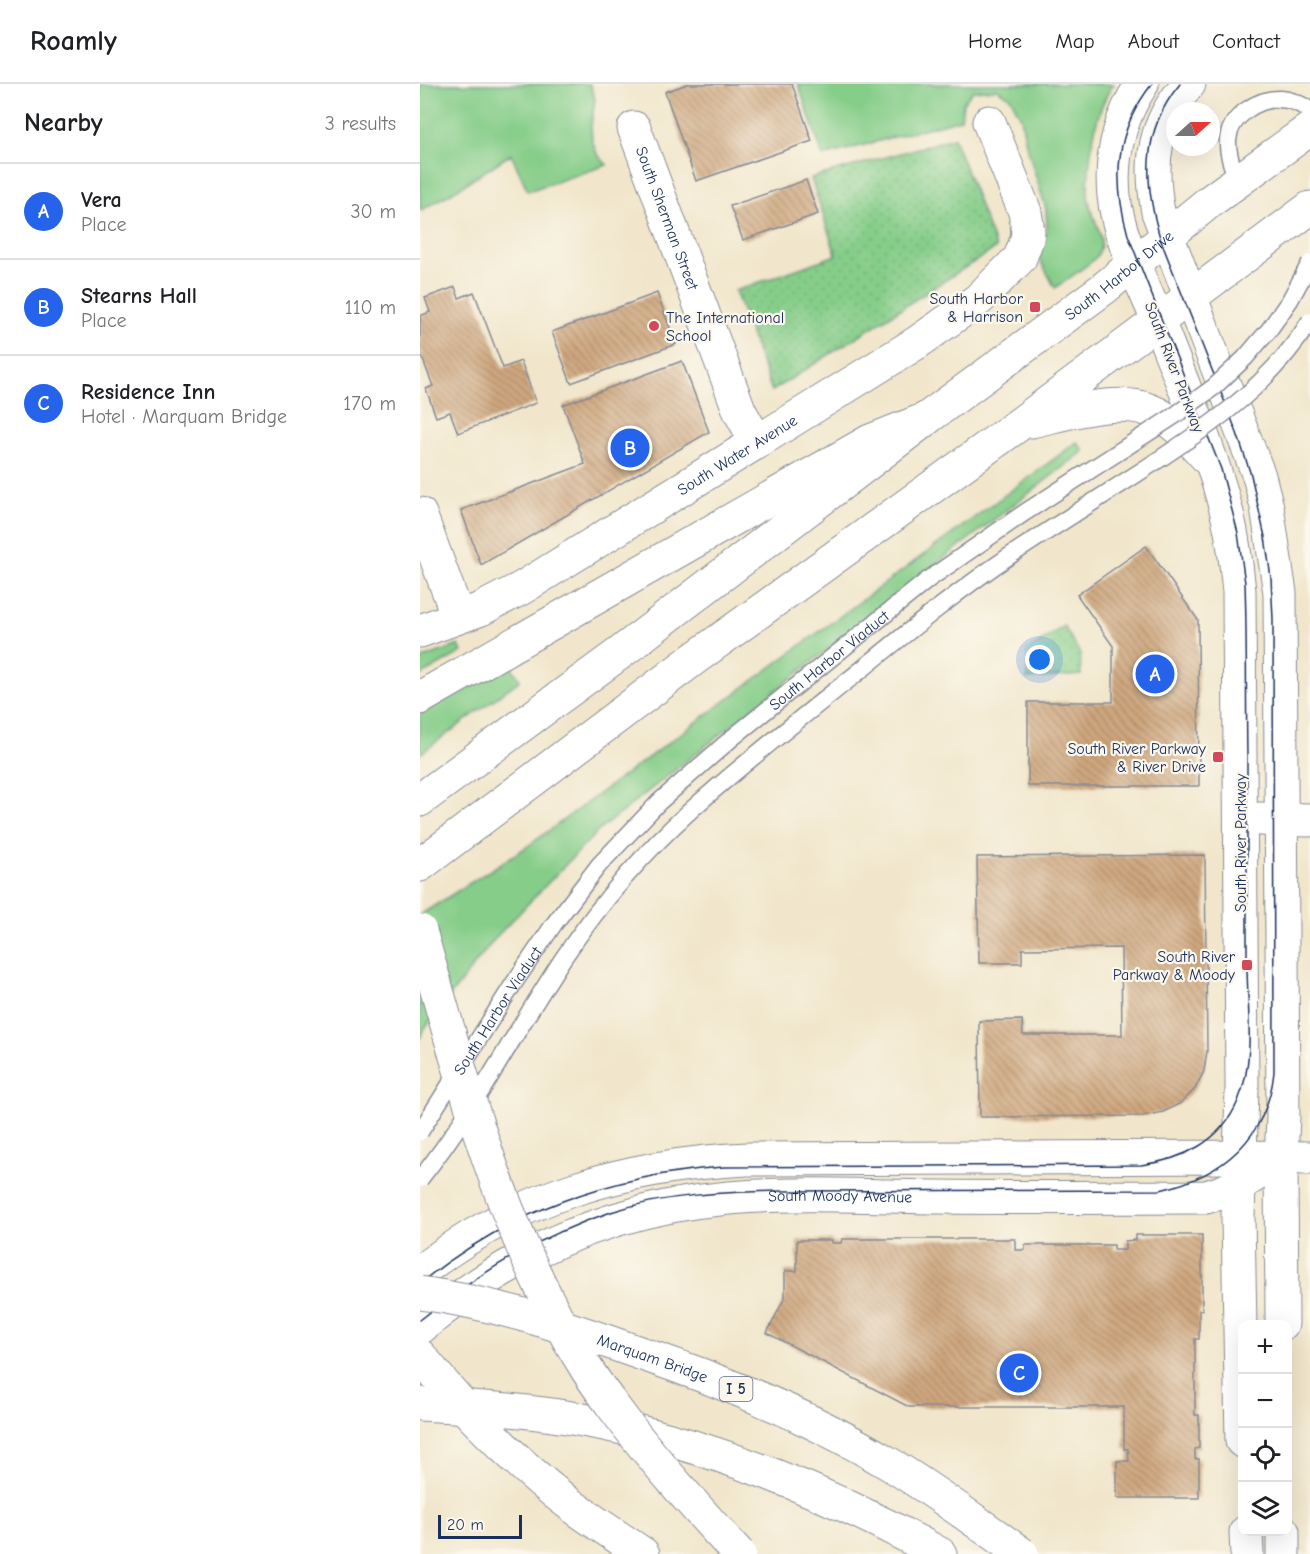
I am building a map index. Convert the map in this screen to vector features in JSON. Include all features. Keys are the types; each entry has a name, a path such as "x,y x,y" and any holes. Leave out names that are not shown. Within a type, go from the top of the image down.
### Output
{"main road":[{"name":"South River Parkway","path":"1142,84 1118,133 1114,155 1114,199 1124,238 1212,463 1226,507 1239,591 1242,1089 1239,1171 1242,1428"},
{"path":"1189,84 1175,100 1157,138 1153,184 1158,212 1245,436 1267,507 1280,593 1295,819 1283,1107 1296,1158 1282,1320"},
{"name":"South Water Avenue","path":"420,631 481,609 522,588 918,342 979,299 1020,258 1028,231 1025,212 989,122"},
{"name":"South Sherman Street","path":"634,128 740,412 757,442"},
{"name":"South Harbor Drive","path":"926,419 1103,289 1237,181 1310,129"},
{"path":"420,865 695,658 1021,423 1310,208"},
{"path":"1021,423 1098,407 1131,406 1149,410 1180,429 1212,463"},
{"path":"420,698 870,441 926,419"},
{"path":"420,800 620,652 926,419"},
{"path":"420,514 458,617"},
{"path":"1240,819 1295,819"},
{"path":"420,931 465,1088 492,1169 520,1241 545,1293 586,1368 641,1444 681,1492 739,1554"},
{"name":"South Moody Avenue","path":"420,1272 435,1249 558,1194 598,1180 672,1164 747,1159 1239,1171 1296,1158"},
{"name":"South Moody Avenue","path":"420,1328 479,1282 539,1248 609,1221 647,1210 729,1198 779,1195 1206,1197 1221,1193 1239,1171"},
{"name":"Marquam Bridge","path":"420,1293 452,1297 551,1322 679,1366 789,1410 883,1460 1022,1554"},
{"path":"420,1356 447,1389 506,1449 567,1501 643,1554"},
{"path":"420,1404 511,1410 584,1420 680,1442 855,1510 940,1554"},
{"path":"1246,1536 1247,1554"},
{"path":"1283,1536 1283,1554"}],"lane":[{"path":"1237,181 1228,153 1228,139 1231,127 1240,115 1258,103 1277,99 1298,102 1310,110"},
{"name":"South Harbor Viaduct","path":"420,1132 554,924 599,866 659,802 741,731 953,562 1174,416 1214,387 1245,358 1269,330 1290,300 1310,263"},
{"name":"South Harbor Viaduct","path":"420,1179 456,1129 565,957 608,899 668,831 741,766 953,596 1046,531 1215,422 1269,374 1310,321"}],"green space":[{"path":"420,84 590,84 595,99 591,126 592,140 597,154 607,165 528,191 511,154 420,211"},
{"path":"798,84 1114,84 1107,94 1097,121 1089,168 1089,203 1100,234 1100,250 1096,257 1082,269 1055,288 1038,256 1047,230 1046,209 1026,144 1021,118 1010,97 997,89 973,91 963,103 961,119 823,156"},
{"path":"954,138 996,248 772,391 735,291 836,255 811,178"},
{"path":"1077,442 1084,451 927,571 598,831 497,936 425,1028 420,1039 420,915 528,846"},
{"path":"1064,626 1080,654 1081,675 1027,679 1027,651"},
{"path":"459,645 462,652 420,676 420,659"},
{"path":"508,661 520,680 420,754 420,713"}],"building":[{"path":"687,84 792,84 812,141 696,181 665,92"},
{"path":"806,180 818,214 743,240 730,206"},
{"path":"455,287 459,298 474,292 503,368 521,361 536,403 458,433 450,412 436,417 426,389 433,386 420,352 420,316 430,312 425,298"},
{"path":"657,293 676,344 571,383 552,332"},
{"path":"682,361 709,432 481,565 461,510 585,464 563,405"},
{"path":"1146,546 1198,620 1199,786 1028,786 1028,702 1113,702 1113,646 1077,595"},
{"path":"1205,855 1207,1051 1204,1071 1195,1089 1181,1103 1163,1112 1143,1116 980,1117 979,1021 1022,1020 1023,1035 1122,1035 1121,948 1022,949 1022,963 979,963 977,857"},
{"path":"1136,1235 1202,1235 1202,1310 1199,1310 1199,1339 1195,1339 1195,1415 1199,1415 1199,1448 1195,1449 1195,1459 1199,1459 1199,1498 1117,1498 1117,1461 1129,1461 1128,1449 1124,1449 1124,1407 909,1407 767,1333 785,1297 785,1271 797,1271 797,1240 832,1240 832,1243 841,1243 842,1239 1015,1239 1015,1250 1025,1250 1025,1245 1114,1245 1114,1250 1125,1250 1125,1241 1136,1240"}],"tram line":[{"path":"420,1283 454,1258 525,1217 601,1188 641,1178 724,1167 1141,1165 1171,1159 1198,1146 1211,1138 1231,1115 1244,1084 1249,1048 1245,583 1238,533 1221,469 1128,235 1123,214 1119,175 1124,138 1130,120 1152,84"},
{"path":"420,1320 487,1272 534,1244 611,1212 653,1201 696,1195 762,1191 1160,1190 1183,1184 1222,1164 1238,1151 1251,1135 1270,1095 1274,1072 1271,578 1265,537 1251,475 1237,433 1161,241 1151,200 1149,160 1152,140 1167,102 1180,84"},
{"path":"420,1139 508,998 555,929 608,861 666,799 755,723 945,571 1202,399 1251,355 1273,330 1310,271"},
{"path":"420,1174 438,1150 550,973 586,923 644,852 687,808 797,715 963,583 1198,428 1247,388 1269,366 1310,314"}],"place":[{"name":"South Harbor & Harrison","path":"1035,307"},
{"name":"The International School","path":"654,326"},
{"name":"Stearns Hall","path":"630,448"},
{"name":"Vera","path":"1155,674"},
{"name":"South River Parkway & River Drive","path":"1218,757"},
{"name":"South River Parkway & Moody","path":"1247,965"},
{"name":"Residence Inn","path":"1019,1373"}]}
